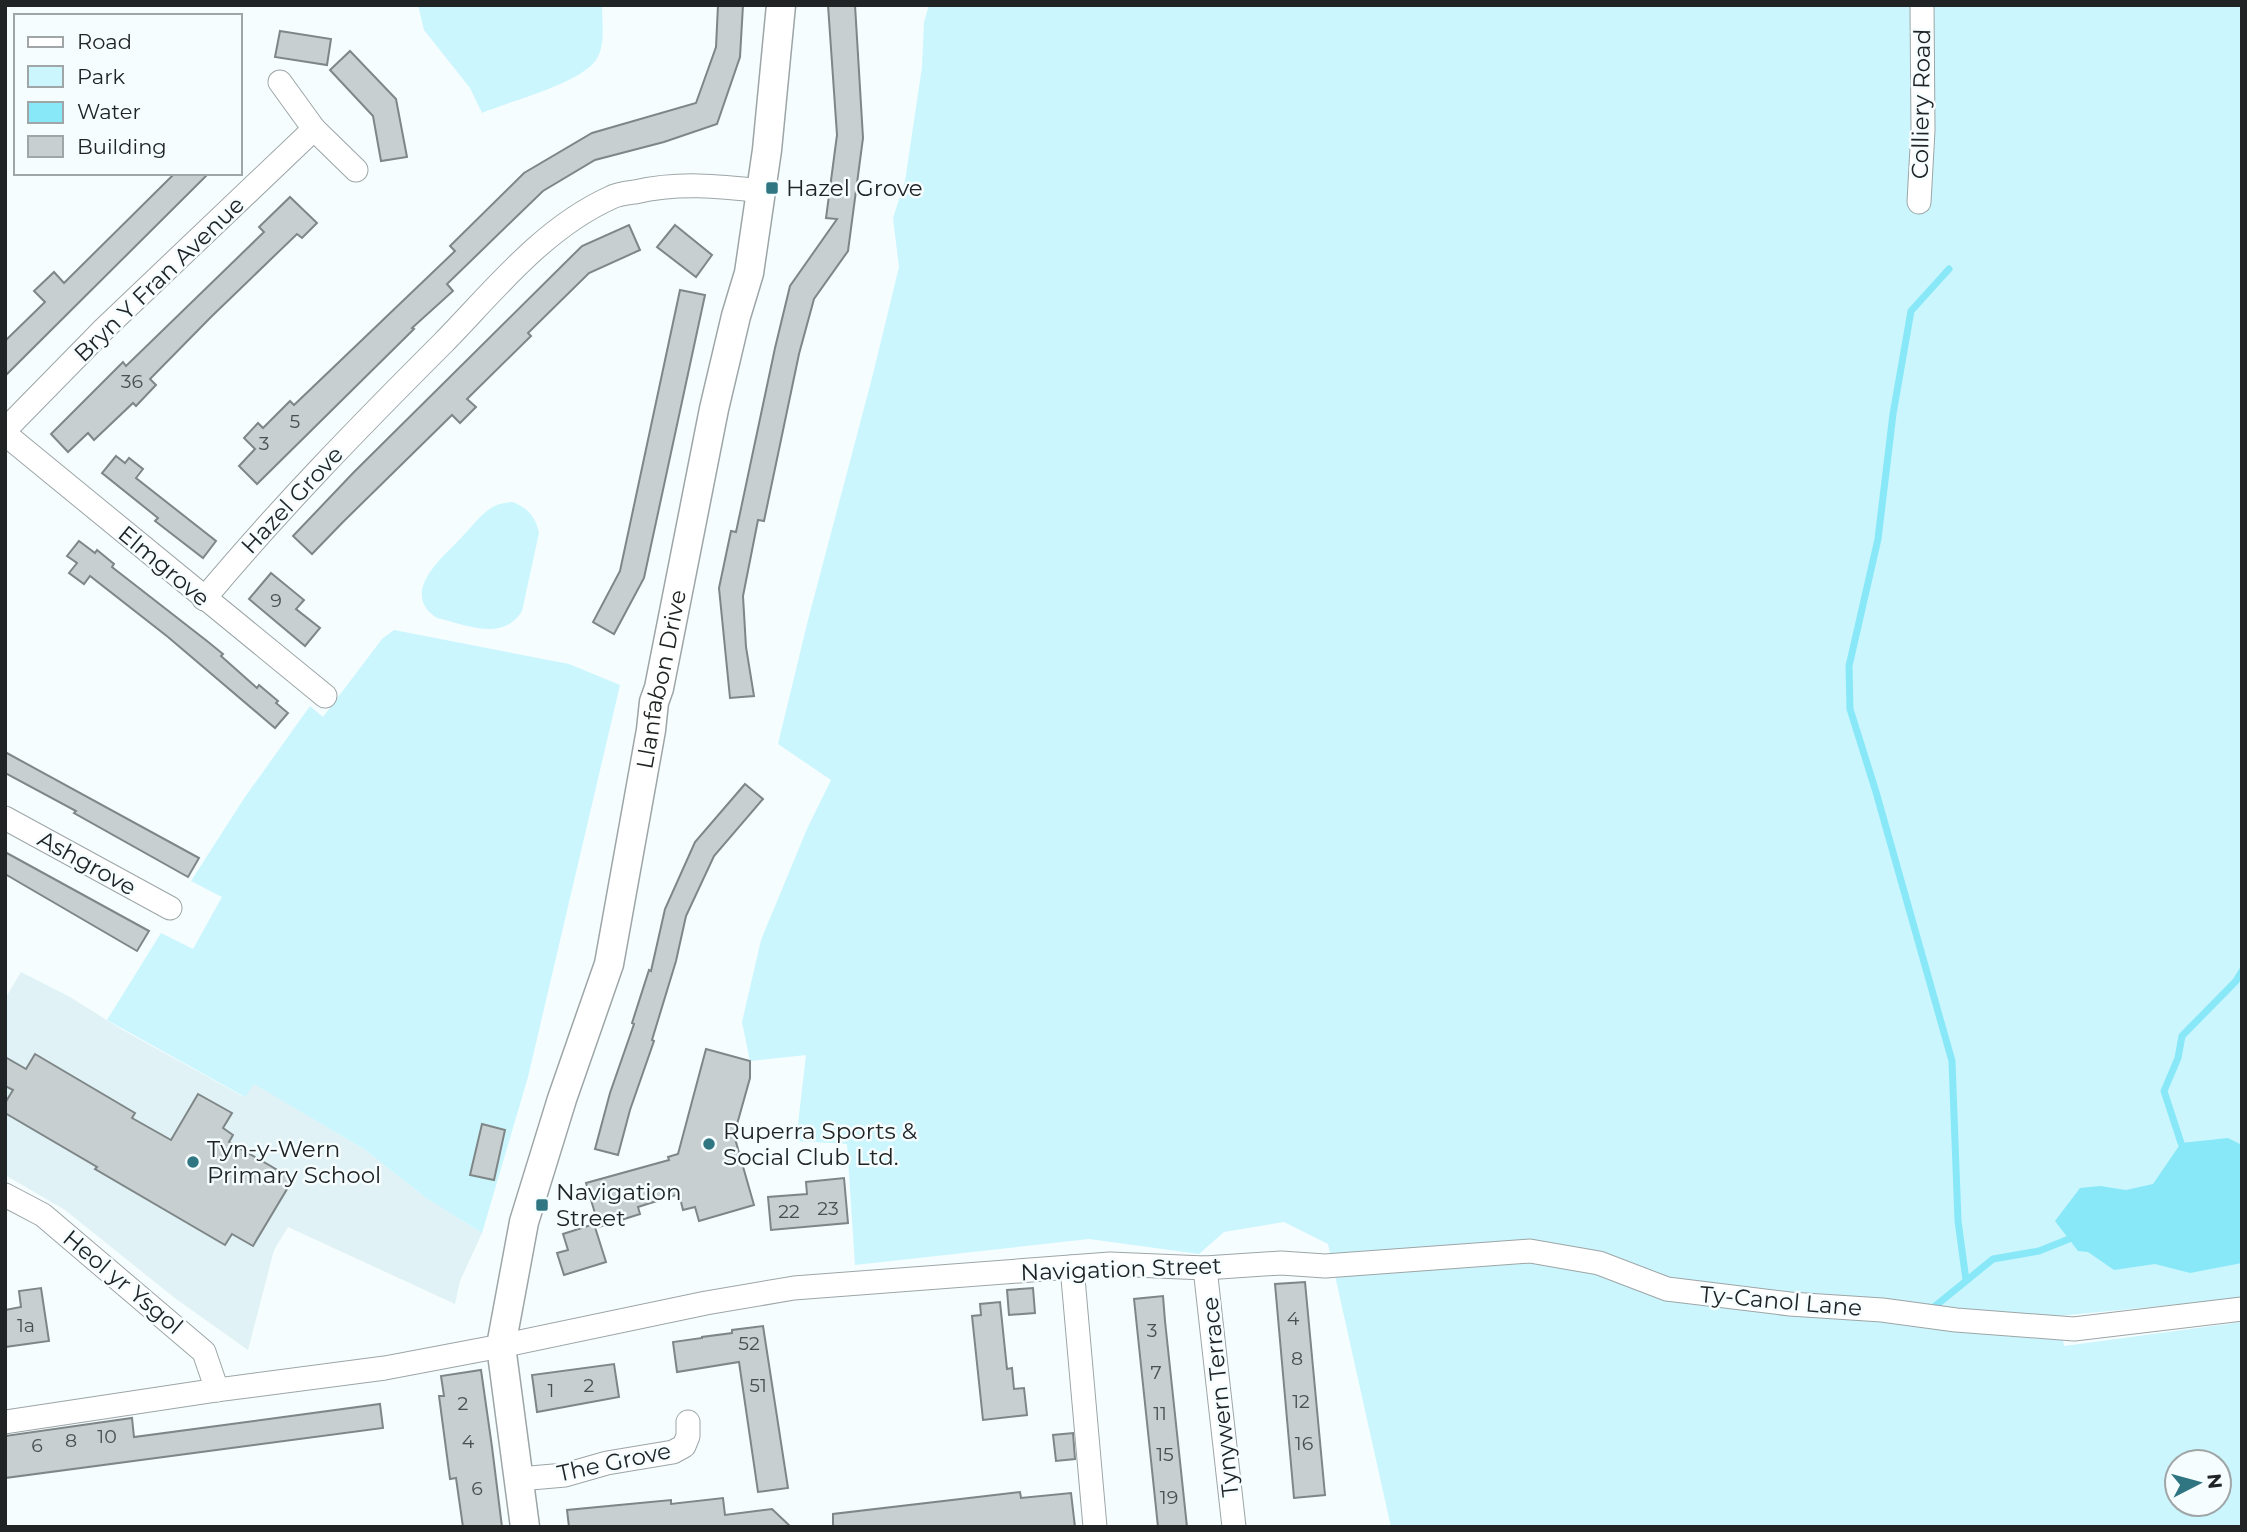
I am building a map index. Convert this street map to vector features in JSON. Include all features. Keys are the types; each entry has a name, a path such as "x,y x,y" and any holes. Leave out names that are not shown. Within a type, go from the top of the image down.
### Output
{"street":[{"name":"Llanfabon Drive","path":"525,1527 501,1346 524,1222 562,1099 609,964 654,702 714,409 749,273 762,191 781,5"},
{"name":"Colliery Road","path":"1919,202 1923,130 1922,5"},
{"path":"280,82 314,129 356,170"},
{"name":"Bryn Y Fran Avenue","path":"5,432 104,329 314,129"},
{"name":"Hazel Grove","path":"204,599 267,525 492,290 544,242 582,214 612,197 671,186 706,185 762,191"},
{"name":"Elmgrove","path":"5,432 204,599 325,696"},
{"name":"Ashgrove","path":"5,818 170,908"},
{"name":"Heol yr Ysgol","path":"5,1195 43,1215 204,1352 217,1390"},
{"name":"Ty-Canol Lane","path":"1325,1266 1530,1251 1599,1263 1667,1289 1790,1304 2074,1329 2242,1309"},
{"name":"Navigation Street","path":"5,1422 385,1368 706,1303 794,1289 1110,1264 1205,1268 1281,1263 1325,1266"},
{"path":"1072,1267 1095,1527"},
{"name":"Tynywern Terrace","path":"1205,1268 1234,1527"},
{"name":"The Grove","path":"519,1479 565,1475 607,1463 673,1452 684,1446 688,1436 688,1422"}],"shaded area":[{"name":"Tyn-y-Wern Primary School","path":"21,972 70,997 121,1029 244,1097 253,1083 364,1149 426,1198 482,1233 460,1281 455,1304 288,1227 274,1250 248,1350 176,1299 65,1210 5,1175 5,999"}],"green space":[{"path":"418,5 602,5 601,47 596,60 575,77 482,113 470,88 424,30"},
{"path":"929,5 2242,5 2242,1298 2059,1316 2064,1346 2242,1322 2242,1527 1391,1527 1328,1244 1284,1222 1224,1232 1199,1254 1089,1239 855,1265 847,1144 796,1141 806,1055 750,1061 742,1022 761,940 807,829 831,780 778,744 899,267 893,218 905,181 922,67 924,22"},
{"path":"512,502 530,513 539,533 522,611 505,626 495,629 472,627 437,618 426,608 422,598 428,576 483,514 491,508"},
{"path":"394,630 569,664 620,685 528,1077 482,1233 426,1198 364,1149 254,1084 245,1097 107,1020 161,933 193,949 222,897 191,881 245,797 310,706 323,717 382,639"}],"water":[{"path":"2228,1138 2242,1145 2242,1263 2190,1273 2155,1264 2114,1270 2088,1252 2078,1251 2055,1221 2080,1188 2100,1186 2126,1190 2153,1184 2181,1143"}],"building":[{"path":"718,5 743,5 740,57 717,124 664,142 595,160 543,191 447,284 453,291 412,328 414,329 257,484 239,466 255,449 244,438 258,423 263,428 290,401 294,405 455,251 450,246 524,173 592,133 696,103 716,47"},
{"path":"828,5 855,5 863,138 848,251 814,299 799,354 764,521 758,520 743,596 746,647 754,696 730,698 719,588 731,531 736,532 790,286 837,219 826,218 837,135"},
{"path":"280,31 331,39 327,65 275,57"},
{"path":"350,51 396,99 407,157 381,161 373,116 330,70"},
{"path":"173,175 207,175 5,376 5,341 45,302 34,291 54,272 64,283"},
{"path":"290,197 317,223 302,238 297,234 211,317 150,379 156,385 136,406 133,403 94,440 88,433 68,452 51,434 123,362 126,366 264,232 259,227"},
{"path":"629,225 640,250 589,273 528,333 531,336 467,399 476,407 460,423 452,415 312,554 293,536 582,246"},
{"path":"675,225 712,255 696,277 657,247"},
{"path":"680,290 705,295 644,578 614,634 593,622 620,571"},
{"path":"116,456 125,463 129,458 143,469 136,478 216,541 203,558 155,521 158,518 102,473"},
{"path":"79,541 95,553 97,550 114,564 112,567 223,654 221,656 257,688 259,685 278,701 276,703 288,713 275,728 168,637 90,576 84,584 69,573 77,563 67,556"},
{"path":"271,573 304,600 296,609 320,628 305,646 249,599"},
{"path":"5,752 199,858 188,877 5,773"},
{"path":"745,784 763,799 714,856 686,916 676,961 652,1040 654,1041 630,1110 618,1155 595,1149 610,1093 634,1024 632,1023 649,970 651,971 665,909 695,842"},
{"path":"5,852 149,931 137,951 5,874"},
{"name":"Ruperra Sports & Social Club Ltd.","path":"706,1049 750,1061 750,1078 734,1135 754,1205 699,1221 695,1207 683,1210 679,1194 638,1207 640,1214 599,1227 586,1183 669,1160 668,1157 678,1154"},
{"path":"35,1054 135,1113 132,1118 171,1140 198,1094 232,1113 223,1128 233,1135 229,1142 293,1179 253,1246 232,1234 225,1245 5,1113 5,1103 13,1090 5,1086 5,1057 26,1069"},
{"path":"482,1124 505,1130 494,1180 470,1175"},
{"path":"844,1178 848,1223 771,1230 768,1197 807,1194 806,1182"},
{"path":"594,1224 606,1262 564,1275 557,1253 568,1250 563,1234"},
{"path":"1305,1282 1325,1495 1294,1498 1275,1284"},
{"path":"41,1288 49,1341 5,1347 5,1310 21,1307 19,1291"},
{"path":"1033,1288 1035,1313 1009,1315 1007,1290"},
{"path":"1163,1296 1187,1527 1158,1527 1134,1299"},
{"path":"1000,1302 1007,1369 1012,1368 1014,1389 1024,1388 1027,1415 983,1420 972,1316 981,1315 980,1304"},
{"path":"763,1326 788,1488 758,1492 739,1362 677,1372 673,1342"},
{"path":"614,1364 619,1397 537,1412 532,1375"},
{"path":"481,1370 502,1527 463,1527 456,1478 450,1479 439,1396 444,1396 441,1376"},
{"path":"380,1404 383,1428 5,1478 5,1436 132,1418 134,1437"},
{"path":"1073,1433 1075,1459 1056,1461 1053,1435"},
{"path":"1020,1492 1021,1498 1071,1493 1075,1527 833,1527 833,1514"},
{"path":"723,1498 725,1515 772,1509 791,1527 569,1527 567,1510"}],"waterway":[{"path":"1949,269 1911,311 1893,414 1878,539 1849,666 1850,709 1952,1061 1958,1221 1966,1280"},
{"path":"2181,1143 2164,1091 2178,1058 2182,1036 2236,981 2242,971"},
{"path":"1934,1307 1993,1259 2039,1251 2069,1239"}],"place":[{"name":"Hazel Grove","path":"772,188"},
{"name":"Ruperra Sports & Social Club Ltd.","path":"709,1144"},
{"name":"Tyn-y-Wern Primary School","path":"193,1162"},
{"name":"Navigation Street","path":"542,1205"}]}
